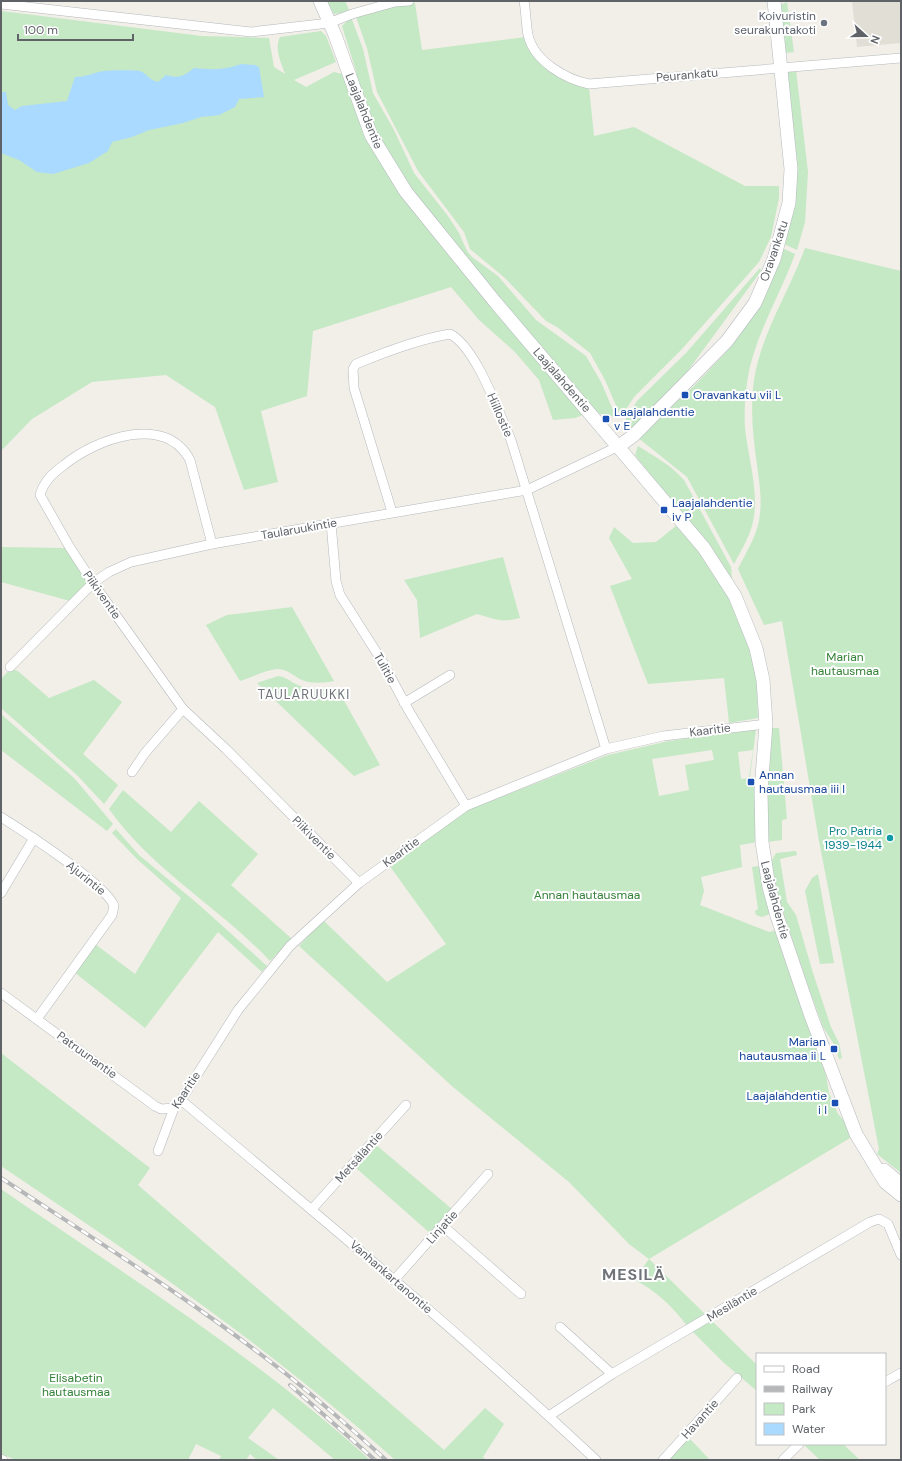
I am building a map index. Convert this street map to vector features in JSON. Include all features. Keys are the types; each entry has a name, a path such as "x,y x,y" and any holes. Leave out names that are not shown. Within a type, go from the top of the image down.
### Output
{"street":[{"name":"Laajalahdentie","path":"320,1 335,35 371,135 406,192 496,303 619,446 704,548 735,596 748,624 761,664 766,724 760,810 763,851 769,887 777,916 811,1016 856,1134 869,1157 890,1188 901,1195"},
{"path":"1,4 239,32 270,31 329,23 352,14 395,2 409,1"},
{"name":"Peurankatu","path":"524,1 528,36 533,47 555,70 577,82 589,84 901,58"},
{"name":"Oravankatu","path":"619,446 633,436 727,341 755,303 774,259 789,203 791,169 774,1"},
{"name":"Hiillostie","path":"392,512 354,388 353,369 356,364 364,361 439,336 450,334 455,337 470,353 492,396 511,440 528,490 606,749"},
{"name":"Piikiventie","path":"212,544 190,460 184,449 175,442 158,436 140,434 121,436 100,442 76,455 58,470 46,481 40,495 69,546 93,582 183,709 359,883"},
{"name":"Taularuukintie","path":"10,666 93,582 109,572 131,562 212,544 392,512 528,490 619,446"},
{"name":"Tulitie","path":"331,523 335,574 340,595 382,661 404,703 466,806"},
{"path":"404,703 450,675"},
{"path":"132,772 145,753 183,709"},
{"name":"Kaaritie","path":"158,1151 174,1108 181,1100 238,1010 263,977 290,946 359,883 466,806 606,749 663,736 766,724"},
{"name":"Ajurintie","path":"1,817 34,838 107,894 114,906 112,915 37,1018"},
{"path":"1,893 34,838"},
{"name":"Patruunantie","path":"1,993 155,1106 161,1109 174,1108"},
{"name":"Vanhankartanontie","path":"181,1100 395,1279 550,1416 596,1460"},
{"name":"Metsäläntie","path":"312,1210 406,1105"},
{"name":"Laajalahdentie","path":"869,1157 901,1184"},
{"name":"Linjatie","path":"395,1279 488,1174"},
{"name":"Mesiläntie","path":"550,1416 612,1374 870,1222 879,1219 888,1224 901,1255"},
{"path":"443,1226 521,1294"},
{"path":"560,1327 612,1374"},
{"path":"886,1381 901,1373"},
{"name":"Havantie","path":"663,1460 737,1378"},
{"path":"783,1460 798,1445"}],"shaded area":[{"path":"852,1 901,1 901,43 857,47"}],"green space":[{"path":"327,1 345,1 350,12 334,14"},
{"path":"787,2 794,52 785,53 779,6"},
{"path":"415,3 422,50 526,37 540,59 589,87 594,136 634,127 745,186 779,186 779,198 771,237 759,262 682,349 634,397 621,417 605,380 590,353 557,327 546,321 505,278 470,249 464,232 418,171 377,92 367,48 356,17 396,6"},
{"path":"1,11 202,36 269,38 274,67 285,74 278,51 278,42 280,37 321,31 326,36 336,62 294,80 306,87 334,72 342,74 370,138 583,415 575,418 553,420 539,380 514,351 479,320 451,287 313,331 307,396 261,411 278,482 244,490 215,407 166,375 92,382 32,419 1,451"},
{"path":"351,17 363,49 373,93 394,130 414,173 448,216 459,233 467,251 472,257 498,276 536,320 586,356 601,382 616,417 600,414 590,405 472,267 389,159 367,111 356,80 356,71 342,26"},
{"path":"796,70 808,172 805,222 797,250 784,244 785,71"},
{"path":"782,248 795,254 761,333 750,366 747,383 745,428 754,483 755,505 751,529 734,564 687,477 637,437 694,386 729,349 761,303"},
{"name":"Marian hautausmaa","path":"805,248 901,271 901,1173 877,1154 879,1149 819,841 782,621 764,625 738,569 755,535 760,513 760,489 752,423 754,380 769,330"},
{"path":"760,268 761,271 684,376 632,432 624,422 637,401 687,352"},
{"path":"638,446 668,465 684,480 731,567 732,579 635,455"},
{"path":"676,526 703,556 726,590 756,666 758,718 729,723 724,678 648,684 610,586 632,579 609,538 614,527 633,543 656,542"},
{"path":"1,547 66,548 89,582 70,601 1,582"},
{"path":"503,557 520,618 503,620 477,614 420,638 417,600 404,580"},
{"path":"292,607 334,681 314,683 302,680 284,670 277,669 240,681 206,625 227,615"},
{"path":"11,668 19,672 49,698 94,680 122,702 83,754 118,785 104,804 77,775 1,708 1,679"},
{"path":"278,676 284,677 295,684 307,688 337,688 380,765 354,776 257,683"},
{"path":"1,714 74,778 113,824 107,831 1,750"},
{"path":"769,728 779,728 787,819 782,820 782,840 768,842 766,825"},
{"name":"Annan hautausmaa","path":"756,729 749,785 755,785 757,842 740,845 742,867 701,877 704,891 700,905 769,932 777,930 826,1075 829,1093 838,1114 847,1124 850,1138 649,1259 629,1244 569,1182 453,1087 299,946 323,920 387,982 446,944 389,865 470,809 608,755 669,741","holes":["712,750 714,760 685,765 689,790 659,796 652,759","753,750 749,778 741,779 738,752"]},
{"path":"123,790 171,832 199,801 258,854 231,885 292,939 270,961 250,941 165,870 126,831 109,809"},
{"path":"116,829 139,855 198,904 267,966 262,972 218,932 145,1028 74,972 95,944 135,974 181,898 137,859 112,833"},
{"path":"796,851 797,855 780,859 787,902 796,915 831,1027 839,1043 842,1058 839,1059 835,1046 823,1027 808,986 780,903 771,862 776,853"},
{"path":"759,866 770,914 762,917 756,915 755,911 758,909 752,867"},
{"path":"818,874 834,963 820,964 805,891 812,878"},
{"path":"1,1053 150,1168 138,1185 444,1450 485,1408 504,1424 483,1457 486,1460 395,1460 301,1380 253,1343 153,1270 1,1166"},
{"path":"375,1144 453,1210 431,1234 355,1167"},
{"name":"Elisabetin hautausmaa","path":"1,1189 190,1318 237,1352 327,1422 370,1460 335,1460 273,1408 248,1438 279,1460 257,1460 250,1454 246,1460 219,1460 221,1456 196,1444 188,1460 16,1460 1,1454"},
{"path":"649,1259 706,1315 687,1326 664,1300 650,1289 634,1280"},
{"path":"711,1320 756,1364 756,1390 723,1362 691,1330"},
{"path":"688,1437 710,1460 667,1460"},
{"path":"804,1445 844,1445 860,1460 820,1460"}],"water":[{"path":"241,64 255,65 259,67 264,97 239,99 235,107 219,115 201,117 183,123 149,130 132,137 112,142 108,151 89,163 53,174 37,172 19,160 1,153 1,92 6,92 8,105 15,110 22,106 67,101 75,77 102,71 140,71 152,80 158,82 166,75 178,77 194,68 218,69"}],"railway":[{"path":"1,1178 145,1272 216,1321 311,1394 386,1460"},
{"path":"290,1385 375,1460"}],"place":[{"name":"Koivuristin seurakuntakoti","path":"824,23"},
{"name":"Oravankatu vii L","path":"685,395"},
{"name":"Laajalahdentie v E","path":"606,419"},
{"name":"Laajalahdentie iv P","path":"664,510"},
{"name":"Annan hautausmaa iii I","path":"751,782"},
{"name":"Pro Patria 1939-1944","path":"890,838"},
{"name":"Marian hautausmaa ii L","path":"834,1049"},
{"name":"Laajalahdentie i I","path":"835,1103"}],"district":[{"name":"TAULARUUKKI","path":"304,694"},
{"name":"MESILÄ","path":"634,1274"}]}
